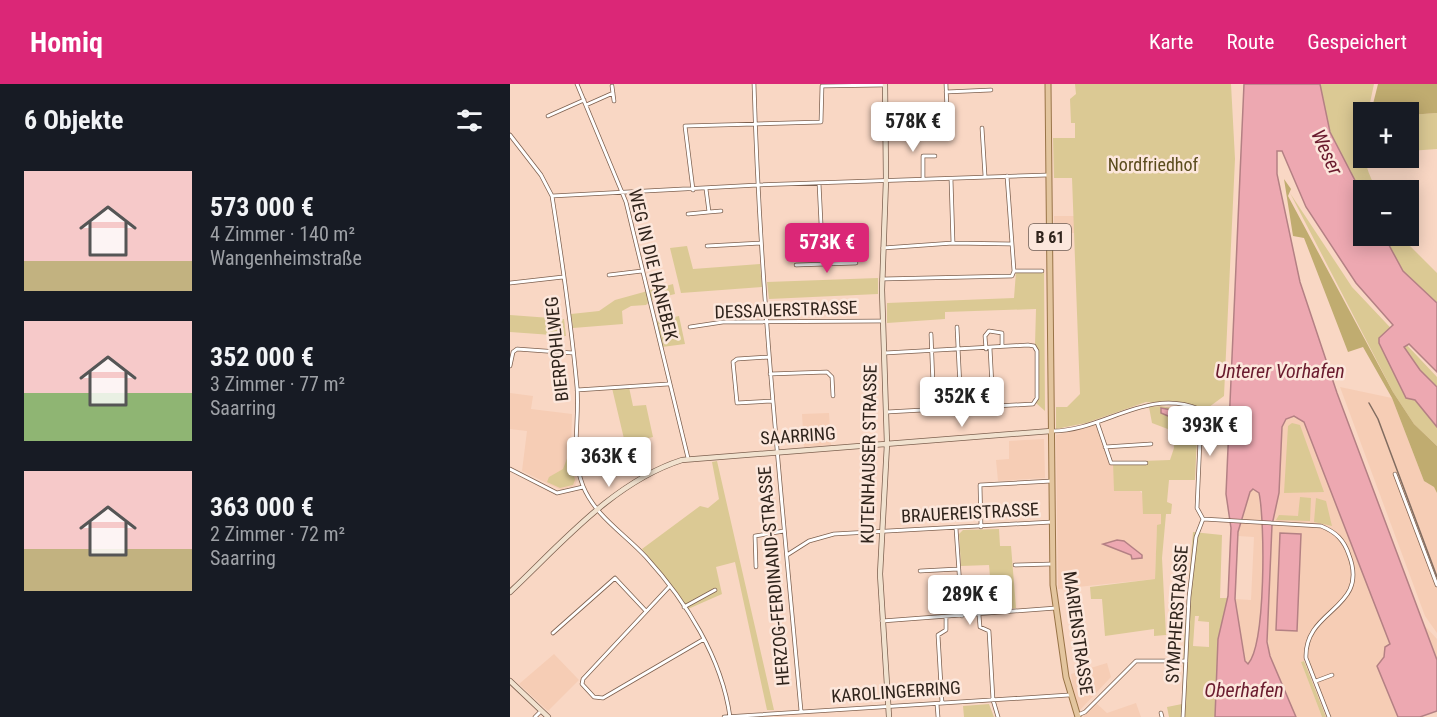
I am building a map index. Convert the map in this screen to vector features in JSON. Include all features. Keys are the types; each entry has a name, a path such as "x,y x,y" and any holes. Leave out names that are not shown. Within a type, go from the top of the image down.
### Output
{"main road":[{"name":"MARIENSTRASSE","path":"1048,84 1053,564 1056,608 1069,695 1078,716"}],"street":[{"name":"WEG IN DIE HANEBEK","path":"577,84 623,194 688,458"},
{"name":"HERZOG-FERDINAND-STRASSE","path":"754,84 761,243 772,401 801,711"},
{"path":"886,118 943,115 946,111 946,84"},
{"path":"693,190 686,149 685,126 821,122 822,85 885,85"},
{"name":"KUTENHAUSER STRASSE","path":"885,85 886,180 882,279 887,444 881,532 882,621 889,717"},
{"path":"612,86 614,101"},
{"path":"946,92 991,90"},
{"path":"586,105 613,93"},
{"path":"548,116 584,100"},
{"path":"982,128 985,176"},
{"name":"BIERPOHLWEG","path":"510,135 541,174 552,196 577,390 575,452 583,487 598,510 647,558 684,607 704,639 721,681 730,716"},
{"path":"923,179 923,156 935,156"},
{"path":"552,196 758,185 1050,175"},
{"path":"882,279 1012,276 1014,271 1007,176"},
{"path":"951,178 953,243"},
{"path":"819,183 823,264"},
{"path":"706,189 709,212"},
{"path":"688,214 721,212"},
{"path":"707,246 761,243"},
{"path":"883,248 953,243 1012,244"},
{"path":"796,265 856,263"},
{"path":"609,275 642,271"},
{"path":"1014,271 1042,271"},
{"path":"510,283 563,277"},
{"name":"DESSAUERSTRASSE","path":"690,327 723,322 767,324 883,321"},
{"path":"957,327 961,407"},
{"path":"993,405 985,336 989,331 1002,333 1002,346"},
{"path":"931,334 934,409"},
{"path":"885,353 1028,345 1036,348 1037,398 1035,403 1028,406 993,405 887,412"},
{"path":"510,366 513,352 517,349 573,353"},
{"path":"769,357 734,360 735,391 736,401 739,404 772,401"},
{"path":"770,374 827,372 832,377 833,396"},
{"path":"577,390 669,384"},
{"name":"SYMPHERSTRASSE","path":"1096,422 1152,403 1198,409 1201,417 1197,508 1203,519 1196,537 1183,717"},
{"path":"1051,431 1096,422 1114,464 1146,463"},
{"name":"SAARRING","path":"510,592 598,510 640,478 688,458 1051,431"},
{"path":"1105,447 1151,444"},
{"path":"1140,464 1140,470"},
{"path":"510,469 557,493 583,487"},
{"path":"1395,474 1437,585"},
{"path":"981,526 980,485 1052,480"},
{"path":"1203,519 1312,525 1332,531 1341,539 1351,559 1355,576 1347,597 1309,635 1306,658 1329,717"},
{"name":"BRAUEREISTRASSE","path":"786,555 809,541 821,537 1053,522"},
{"path":"956,528 962,616"},
{"path":"756,567 755,536 784,531"},
{"path":"1015,565 1053,564"},
{"path":"920,572 958,569"},
{"path":"553,633 615,578 645,610"},
{"path":"669,587 645,610 582,680 583,686 594,697 603,698 704,639"},
{"path":"684,607 715,590"},
{"path":"882,621 979,615 1014,609 1056,608"},
{"path":"979,615 981,627 989,631 993,700 998,717"},
{"path":"942,703 938,635 946,630 946,617"},
{"path":"1078,716 1085,712 1136,660 1186,661"},
{"path":"1316,681 1332,675"},
{"path":"510,681 548,717"},
{"name":"KAROLINGERRING","path":"724,717 1069,695"},
{"path":"937,703 938,717"},
{"path":"535,717 541,711"}],"shaded area":[{"path":"1378,84 1437,84 1437,113 1419,114 1419,102 1374,102"},
{"path":"1284,179 1291,189 1288,196 1393,392 1414,424 1437,446 1437,493 1434,487 1424,481 1392,398 1363,347 1348,352 1304,238 1293,236"},
{"path":"1054,216 1074,216 1074,233 1054,233"},
{"path":"1340,387 1392,398 1424,481 1434,487 1437,493 1437,633 1425,616"},
{"path":"510,393 533,396 531,409 572,414 571,452 577,480 575,486 561,490 522,471 527,431 510,429"},
{"path":"829,413 831,445 804,447 802,414"},
{"path":"1294,416 1304,422 1390,644 1385,647 1384,657 1377,666 1398,717 1331,717 1308,659 1301,662 1322,717 1296,717 1270,656 1267,631 1259,631 1252,660 1248,664 1245,662 1235,599 1251,600 1254,537 1238,536 1238,532 1250,492 1253,489 1258,491 1263,531 1271,531 1279,493 1282,427 1286,419"},
{"path":"1099,424 1113,462 1161,514 1161,525 1157,526 1155,579 1058,589 1056,435"},
{"path":"1044,439 1045,478 998,481 996,460 1009,459 1009,441"},
{"path":"1424,625 1437,639 1437,660 1427,633"},
{"path":"554,654 579,680 548,711 519,684"},
{"path":"1107,663 1111,677 1080,710 1074,695 1071,674"},
{"path":"1096,703 1107,713 1136,703 1141,717 1083,717"}],"green space":[{"name":"Nordfriedhof","path":"1075,84 1231,84 1235,159 1224,396 1209,407 1146,402 1086,423 1056,429 1056,407 1067,407 1080,394 1072,178 1054,178 1053,138 1075,138 1075,123 1071,123 1070,99 1076,94"},
{"path":"1320,84 1374,84 1370,102 1353,102 1353,168 1367,168 1372,180 1355,180 1330,132"},
{"path":"1437,113 1437,149 1419,150 1419,114"},
{"path":"1290,193 1352,287 1437,377 1437,446 1414,424 1393,392"},
{"path":"687,246 693,269 760,264 762,287 681,293 670,248"},
{"path":"1389,246 1410,246 1437,273 1437,303 1403,271"},
{"path":"1016,272 1044,272 1045,411 1036,403 1038,350 1035,345 1036,309 945,312 945,319 887,323 887,303 1014,298"},
{"path":"878,278 878,294 769,299 767,282"},
{"path":"673,284 675,294 651,300 646,305 631,306 622,311 623,324 573,328 571,314 599,311 615,300"},
{"path":"510,315 564,319 566,336 510,332"},
{"path":"679,316 685,344 662,347 656,321"},
{"path":"629,387 633,406 646,405 653,437 625,443 612,388"},
{"path":"1161,406 1198,413 1195,480 1169,480 1167,502 1172,504 1171,514 1166,514 1162,558 1166,635 1154,636 1154,629 1105,636 1102,599 1091,599 1090,587 1155,579 1157,525 1161,524 1161,514 1143,514 1142,491 1114,491 1113,462 1170,460 1174,448 1173,431 1152,423 1149,407"},
{"path":"1292,423 1300,425 1324,492 1284,493 1288,426"},
{"path":"569,453 575,480 573,485 560,488 547,482 549,477 563,469"},
{"path":"717,461 774,710 767,710 735,562 716,567 722,594 688,609 642,549 700,506 708,508 719,499 712,462"},
{"path":"1300,497 1311,498 1310,521 1276,520 1279,515 1298,516"},
{"path":"1316,498 1326,501 1332,526 1314,522"},
{"path":"999,529 1000,546 1011,546 1016,608 993,612 989,565 961,566 959,534 963,530"},
{"path":"1193,532 1222,535 1220,598 1228,598 1218,639 1215,717 1169,717 1167,707 1182,704 1184,640","holes":["1195,616 1199,616 1198,621 1209,622 1209,647 1193,646"]},
{"path":"1304,661 1326,717 1322,717 1301,662"},
{"path":"989,704 994,717 964,717 963,706"}],"water":[{"path":"1244,84 1320,84 1330,132 1355,180 1353,246 1389,246 1403,271 1437,303 1437,372 1409,344 1404,347 1420,370 1437,387 1437,427 1415,400 1406,398 1379,343 1379,338 1393,325 1356,283 1306,207 1282,151 1277,151 1277,174 1300,282 1337,393 1437,660 1437,711 1420,717 1398,717 1377,666 1384,657 1385,647 1390,644 1304,422 1294,416 1286,419 1282,427 1279,493 1272,525 1267,642 1270,656 1296,717 1215,717 1218,639 1228,596 1231,528 1226,494","holes":["1253,489 1259,493 1263,554 1261,608 1254,652 1248,664 1245,661 1235,599 1238,532 1250,492"]},
{"path":"1161,408 1193,414 1195,418 1184,423 1161,413"},
{"path":"1280,533 1301,534 1297,631 1276,630"},
{"path":"1117,540 1124,541 1142,555 1142,558 1132,559 1131,555 1103,544"}],"railway":[{"path":"1369,403 1378,419 1437,577"}],"water label":[{"name":"Weser","path":"1327,152"},
{"name":"Unterer Vorhafen","path":"1280,371"},
{"name":"Oberhafen","path":"1244,690"}]}
